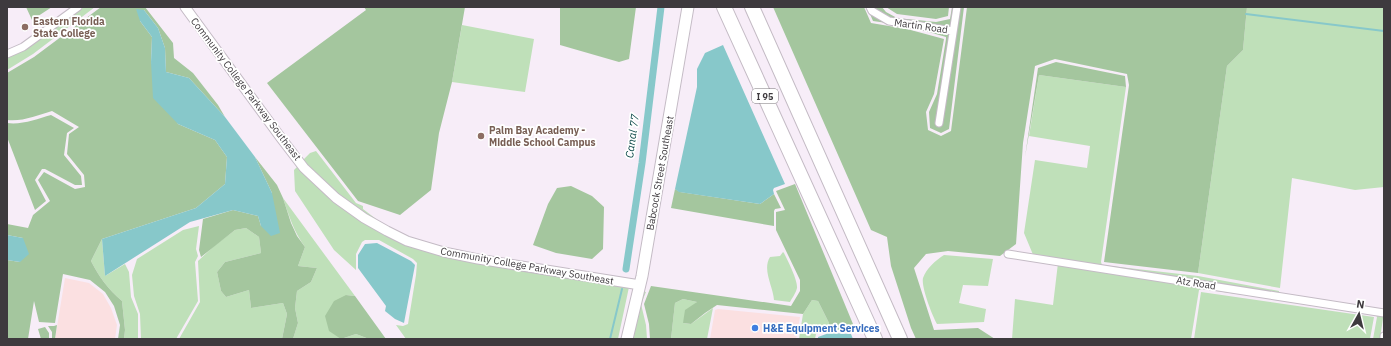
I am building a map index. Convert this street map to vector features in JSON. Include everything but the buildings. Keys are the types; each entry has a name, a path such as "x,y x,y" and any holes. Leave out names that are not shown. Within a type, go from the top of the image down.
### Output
{"highway":[{"name":"I 95","path":"724,7 875,339"},
{"name":"I 95","path":"752,7 900,339"}],"main road":[{"name":"Babcock Street Southeast","path":"627,339 640,285 688,7"}],"street":[{"path":"7,54 23,47 78,7"},
{"name":"Community College Parkway Southeast","path":"185,7 304,168 336,198 364,218 407,241 444,252 478,259 640,285"},
{"name":"Martin Road","path":"870,7 872,11 889,21 953,31"},
{"path":"939,123 957,7"},
{"name":"Atz Road","path":"1008,254 1384,313"}],"shaded area":[{"path":"65,278 89,283 103,294 111,308 117,325 115,339 55,339"},
{"name":"H&E Equipment Services","path":"718,309 800,317 796,339 710,339 715,310"}],"green space":[{"path":"26,7 52,7 32,20"},
{"path":"84,7 95,7 33,54 7,70 7,57 24,50"},
{"path":"101,7 145,7 173,43 174,58 193,73 218,105 225,117 189,78 166,72 165,48 158,28 144,10 140,21 152,37 151,62 178,124 215,140 227,157 225,184 196,208 102,239 91,261 104,282 122,301 125,330 124,339 118,339 120,325 114,306 105,292 90,280 63,274 55,323 39,322 34,301 28,339 7,339 7,260 20,262 23,238 7,235 7,224 28,228 33,215 50,201 38,180 44,172 75,189 85,187 84,175 67,154 69,134 79,127 52,111 24,119 7,120 7,73 34,57"},
{"path":"364,7 465,7 452,82 439,133 431,190 400,215 358,201 267,83 366,10"},
{"path":"560,7 636,7 629,59 619,62 560,45"},
{"path":"773,7 864,7 871,23 907,29 944,39 934,94 926,112 928,130 941,136 951,131 967,7 1247,7 1243,50 1227,66 1198,273 1104,262 1129,85 1127,74 1055,59 1035,66 1023,143 1016,244 1000,256 948,251 926,254 914,268 934,330 978,328 995,339 916,339 891,266 887,237 871,230"},
{"path":"867,7 882,7 886,12 897,18 936,22 950,19 952,7 964,7 949,129 941,133 930,128 929,112 937,94 946,37 908,26 873,21"},
{"path":"886,7 949,7 948,16 936,19 897,14"},
{"path":"1247,7 1384,7 1384,187 1355,190 1292,178 1280,288 1198,273 1227,66 1243,50"},
{"path":"462,25 534,39 525,92 452,82"},
{"path":"1056,62 1125,76 1126,87 1039,75 1025,157 1038,68"},
{"path":"1039,75 1126,87 1101,262 1102,265 1198,276 1279,291 1279,293 1327,300 1384,311 1380,339 1373,339 1377,317 1375,314 1202,289 1199,290 1191,339 1012,339 1015,299 1053,305 1058,263 1034,257 1024,233 1035,160 1087,168 1090,146 1029,136"},
{"path":"51,115 74,128 67,133 64,155 81,176 82,185 75,185 45,169 42,169 35,180 46,201 35,210 7,137 7,123 35,120"},
{"path":"316,151 356,203 363,206 363,209 380,222 350,203 306,165 303,160 310,153"},
{"path":"255,157 277,185 291,223 297,236 305,247 298,266 317,268 311,282 297,291 295,308 298,323 293,339 282,339 287,314 283,303 251,308 249,290 226,297 221,291 217,272 225,262 261,253 259,237 246,228 235,230 201,257 199,250 203,219 233,210 258,216 261,226 272,193"},
{"path":"298,166 406,244 629,287 618,339 406,339 396,325 403,326 408,324 417,263 413,259 379,240 365,240 362,242 356,254 356,270 334,250 295,191 294,170"},
{"path":"795,184 853,324 853,331 829,330 829,323 818,301 812,300 803,314 717,305 691,324 683,323 685,310 697,302 683,299 675,303 671,339 650,339 649,324 644,304 651,286 791,306 800,291 800,280 776,230 776,212 785,210 776,191"},
{"path":"571,186 592,196 604,207 603,249 592,259 556,253 533,245 548,204 557,188"},
{"path":"675,189 680,192 760,204 774,194 781,208 775,209 774,211 774,226 671,208"},
{"path":"283,198 355,296 346,295 341,339 293,339 298,323 295,308 297,291 311,282 317,268 298,266 305,247 295,230"},
{"path":"199,226 196,249 198,256 195,262 198,301 176,339 141,339 140,314 134,296 132,275 137,259 183,230"},
{"path":"246,228 259,237 261,253 225,262 217,272 221,291 226,297 249,290 251,308 283,303 287,314 282,339 179,339 200,302 198,261 214,246 235,230"},
{"path":"102,239 105,276 125,264 129,272 131,297 138,314 138,339 124,339 125,330 122,301 104,282 91,261"},
{"path":"783,252 797,285 796,292 790,302 774,300 767,273 770,257 780,256"},
{"path":"944,255 993,259 988,286 963,285 959,303 986,309 984,322 937,324 925,294 923,278 926,271"},
{"path":"642,291 646,292 641,304 646,325 647,339 630,339"},
{"path":"1201,292 1374,317 1370,339 1194,339"},
{"path":"346,295 355,296 386,339 369,339 356,334 341,339 329,331 325,316 334,301"},
{"path":"683,299 697,302 683,323 691,324 713,308 707,339 671,339 675,303"},
{"path":"812,300 818,301 829,323 829,330 816,334 815,339 799,339 803,314"},
{"path":"57,325 55,339 52,339 52,332 48,326"},
{"path":"45,327 49,333 49,339 41,339 38,329"},
{"path":"356,334 369,339 341,339"}],"water":[{"path":"136,9 144,10 158,28 165,48 166,72 189,78 225,117 255,157 272,193 280,233 271,236 261,226 258,216 233,210 190,222 105,276 102,239 196,208 225,184 227,157 215,140 178,124 153,98 151,62 152,37 140,21"},
{"path":"723,45 785,184 774,188 774,194 760,204 679,192 675,189 697,87 697,69 705,53"},
{"path":"7,235 23,238 29,254 20,262 7,260"},
{"path":"377,243 411,261 415,265 404,323 395,319 385,311 386,306 358,268 358,255 365,244"},
{"path":"829,333 851,334 853,339 818,339 818,337"}],"waterway":[{"name":"Canal 77","path":"626,269 642,163 661,7"},
{"path":"1246,14 1384,31"},
{"path":"610,339 622,289"}],"place":[{"name":"Eastern Florida State College","path":"25,27"},
{"name":"Palm Bay Academy - Middle School Campus","path":"481,136"},
{"name":"H&E Equipment Services","path":"755,328"}]}
